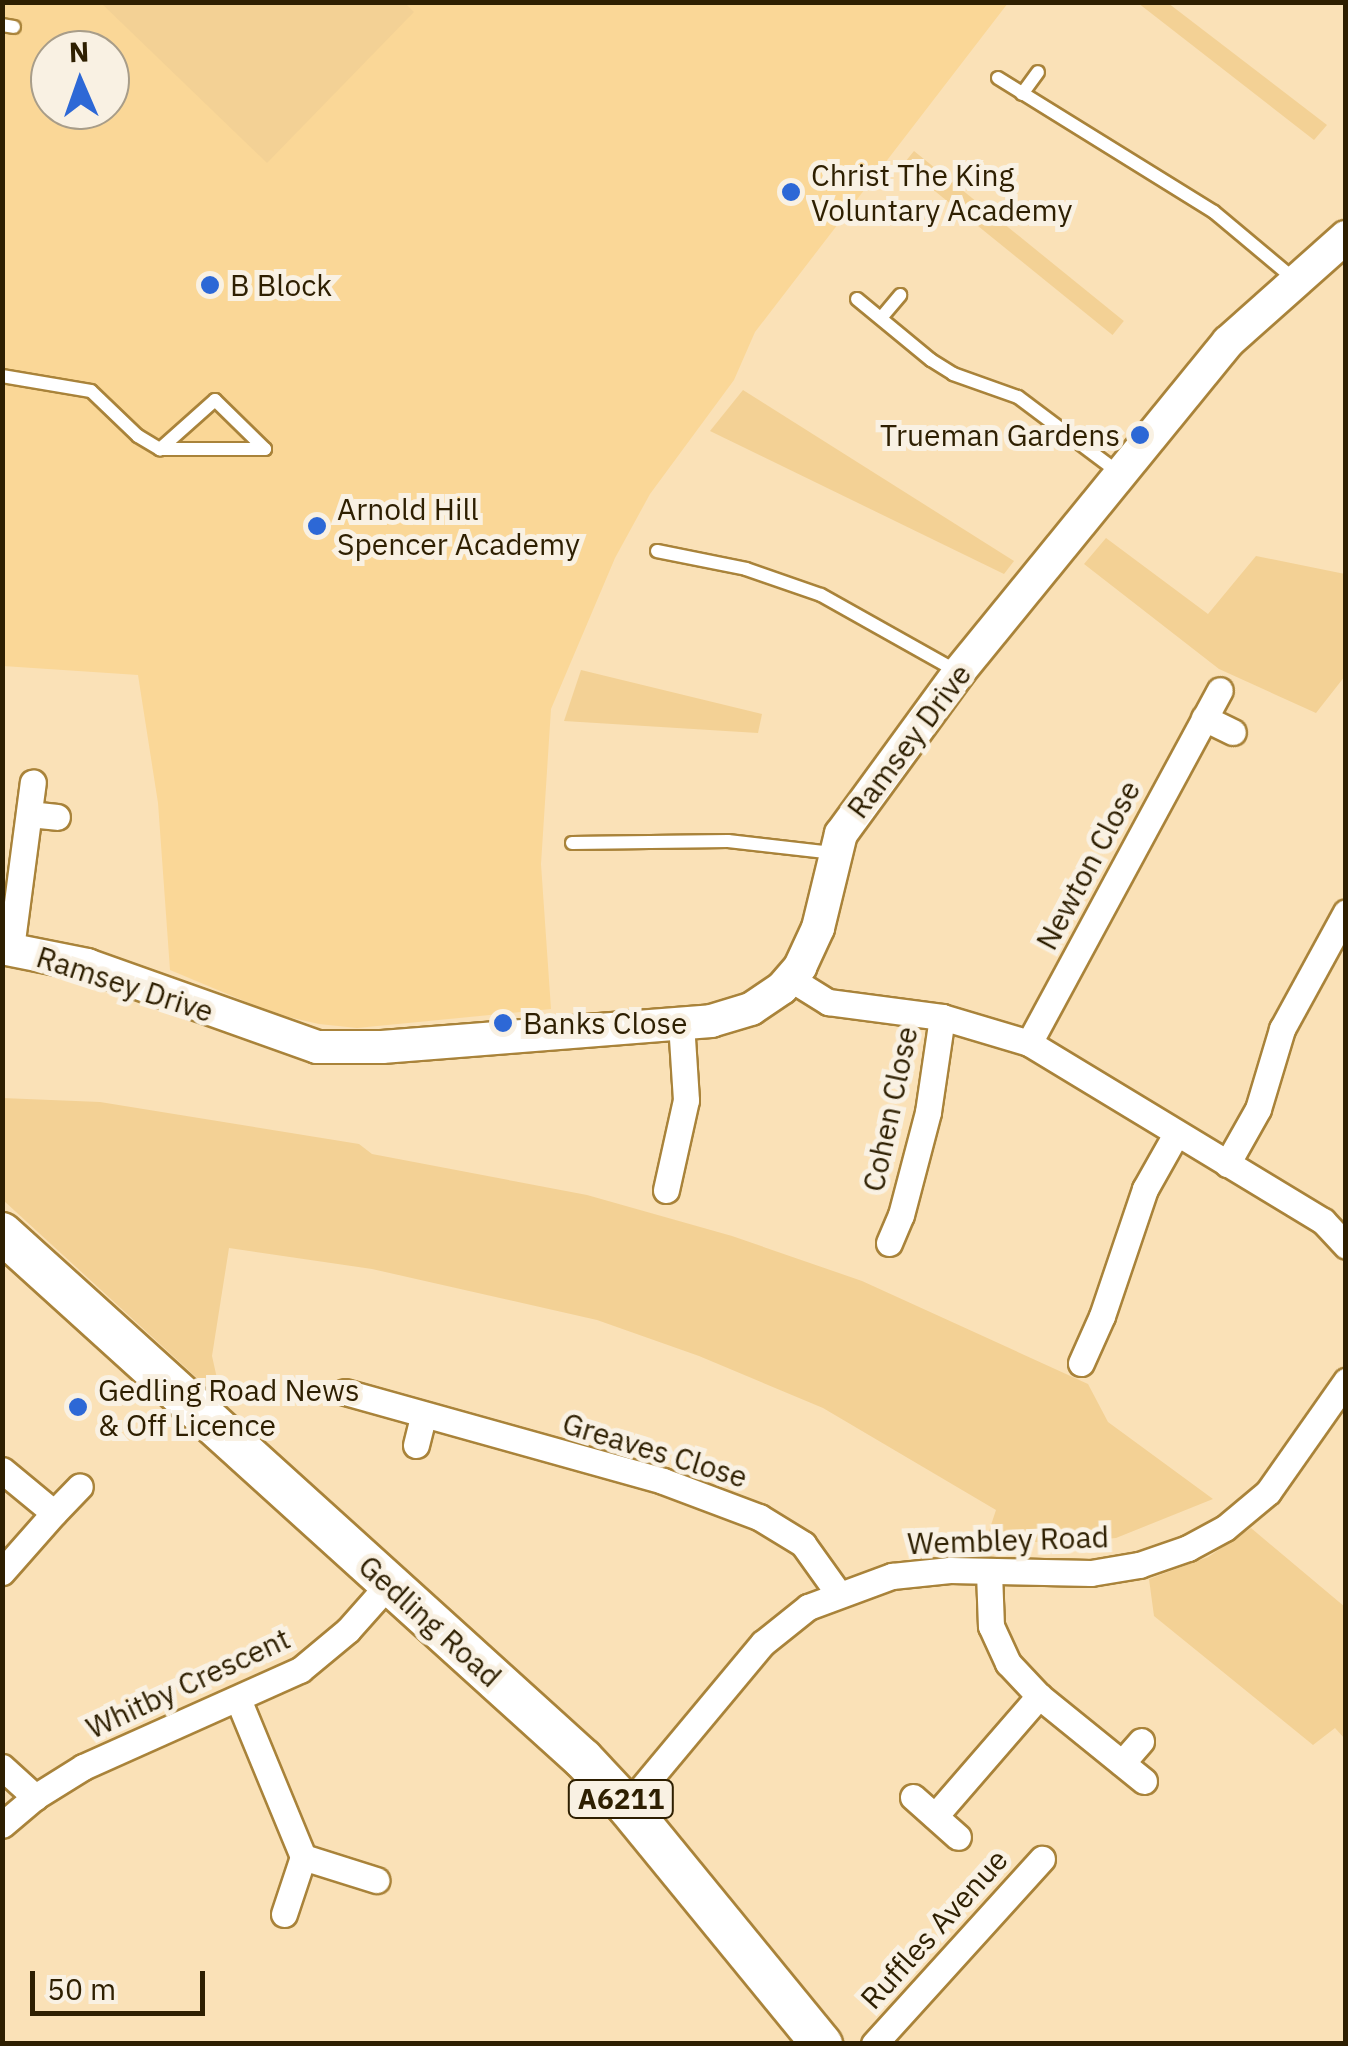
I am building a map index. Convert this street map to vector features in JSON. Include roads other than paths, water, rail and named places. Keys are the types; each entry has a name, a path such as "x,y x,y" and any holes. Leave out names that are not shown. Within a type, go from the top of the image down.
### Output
{"main road":[{"name":"Gedling Road","path":"2,1234 583,1759 627,1806 822,2044"}],"street":[{"name":"Ramsey Drive","path":"7,948 87,965 318,1046 382,1048 711,1021 750,1008 791,979 818,928 834,853 854,812 959,672 1118,472 1228,342 1294,279 1346,237"},
{"name":"Newton Close","path":"1029,1043 1220,690"},
{"path":"1204,718 1233,732"},
{"path":"7,948 33,782"},
{"path":"29,814 57,817"},
{"path":"1228,1164 1258,1109 1282,1029 1346,912"},
{"path":"791,979 828,1002 942,1017 1029,1043 1323,1221 1346,1246"},
{"name":"Cohen Close","path":"889,1243 913,1219 942,1017"},
{"path":"666,1190 688,1162 682,1023"},
{"path":"1081,1363 1104,1344 1132,1220 1176,1134"},
{"name":"Wembley Road","path":"627,1806 763,1642 808,1607 866,1582 922,1572 1118,1570 1165,1557 1213,1535 1268,1492 1346,1382"},
{"name":"Greaves Close","path":"345,1392 663,1481 758,1517 803,1544 838,1593"},
{"path":"416,1446 423,1416"},
{"path":"2,1470 54,1514"},
{"path":"2,1572 80,1486"},
{"path":"989,1572 994,1640 1014,1672 1144,1781"},
{"name":"Whitby Crescent","path":"2,1825 34,1798 133,1742 238,1699 314,1661 388,1585"},
{"path":"935,1816 1039,1696"},
{"path":"238,1699 303,1858 284,1914"},
{"path":"1122,1763 1141,1741"},
{"path":"2,1767 34,1798"},
{"path":"913,1797 958,1837"},
{"path":"303,1858 376,1880"},
{"name":"Ruffles Avenue","path":"874,2044 1042,1859"}],"lane":[{"path":"1022,94 1038,72"},
{"path":"998,78 1214,212 1294,279"},
{"path":"880,318 900,295"},
{"path":"857,299 954,374 1018,397 1118,472"},
{"path":"2,376 91,391 138,436 160,448 265,449 215,400 160,448"},
{"path":"657,551 686,550 820,594 959,672"},
{"path":"572,844 600,838 728,841 834,853"}],"place":[{"name":"Christ The King Voluntary Academy","path":"791,192"},
{"name":"B Block","path":"210,285"},
{"name":"Trueman Gardens","path":"1140,435"},
{"name":"Arnold Hill Spencer Academy","path":"317,526"},
{"name":"Banks Close","path":"503,1023"},
{"name":"Gedling Road News & Off Licence","path":"78,1407"}]}
